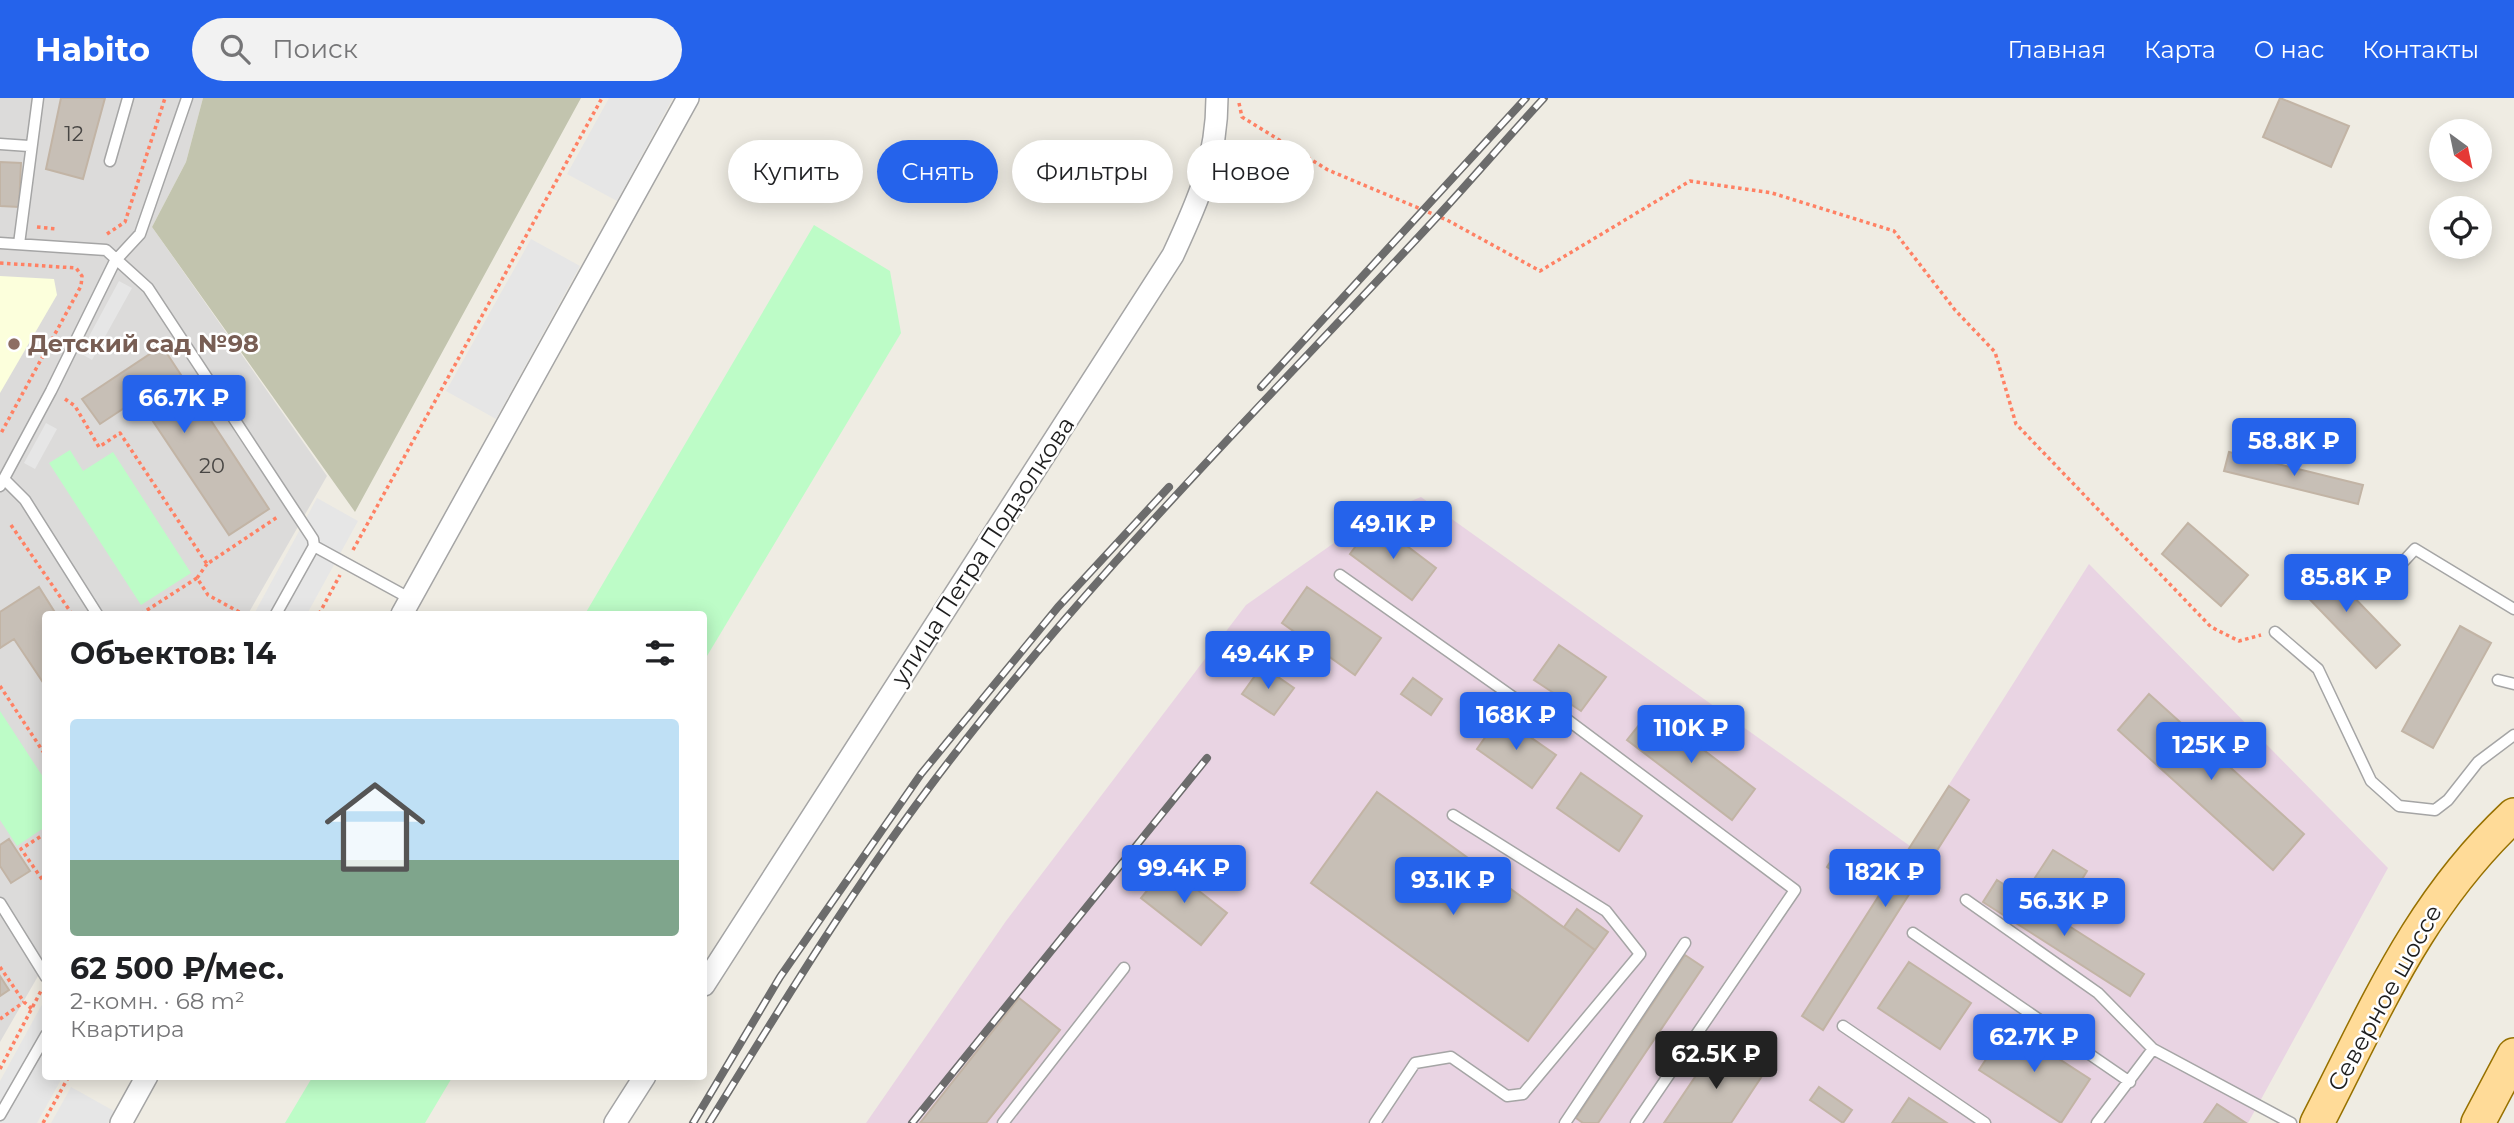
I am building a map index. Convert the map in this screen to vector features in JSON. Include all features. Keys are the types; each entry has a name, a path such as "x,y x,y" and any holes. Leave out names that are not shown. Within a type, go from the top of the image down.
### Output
{"main road":[{"name":"Северное шоссе","path":"2317,1123 2413,937 2458,873 2514,815"},
{"path":"2478,1123 2504,1081 2514,1055"}],"street":[{"path":"407,607 688,98"},
{"name":"улица Петра Подзолкова","path":"707,980 1173,255 1206,183 1217,119 1217,98"},
{"path":"121,1123 142,1080"},
{"path":"615,1123 642,1080"}],"lane":[{"path":"19,244 29,146 38,98"},
{"path":"110,161 128,98"},
{"path":"95,611 25,500 2,482 115,261 140,233 187,98"},
{"path":"0,144 29,146"},
{"path":"0,243 106,250 115,261 148,288 313,539 314,546 278,611"},
{"path":"314,546 346,564 407,607"},
{"path":"2379,588 2415,549 2514,610"},
{"path":"1340,575 1520,702 1541,700 1795,890 1636,1123"},
{"path":"2275,632 2318,668 2371,781 2399,806 2435,810 2448,800 2478,762 2514,735"},
{"path":"2498,680 2514,684"},
{"path":"1375,1123 1415,1063 1451,1057 1507,1096 1523,1094 1640,954 1606,911 1453,815"},
{"path":"1966,900 2098,993 2153,1049 2291,1123"},
{"path":"0,903 42,972"},
{"path":"1913,933 2130,1082"},
{"path":"1565,1123 1685,943"},
{"path":"1003,1123 1124,968"},
{"path":"1843,1027 1985,1123"},
{"path":"0,1115 42,1042"},
{"path":"2097,1123 2153,1049"}],"path":[{"path":"95,233 107,234 125,222 165,98"},
{"path":"320,611 603,98"},
{"path":"1238,98 1241,117 1328,170 1447,220 1540,271 1690,181 1772,193 1894,231 1955,310 1995,352 2016,424 2122,536 2211,627 2239,641 2275,632"},
{"path":"20,225 70,230"},
{"path":"0,263 76,268 82,276 81,286 0,435"},
{"path":"75,406 99,447 120,433 207,564"},
{"path":"146,611 197,578 207,564 288,510"},
{"path":"11,525 70,611"},
{"path":"197,578 208,595 237,611"},
{"path":"0,686 42,751"},
{"path":"42,836 21,849 42,879"},
{"path":"0,967 24,1002 32,1009"},
{"path":"0,1069 42,988"},
{"path":"0,1019 24,1002"},
{"path":"43,1123 67,1080"}],"shaded area":[{"path":"0,98 203,98 186,162 152,227 327,476 250,611 42,611 42,969 0,1042"},
{"path":"203,98 581,98 355,512 152,227 186,162"},
{"path":"609,98 673,98 617,201 567,174"},
{"path":"531,239 580,266 496,419 446,391"},
{"name":"Детский сад №98","path":"0,276 54,279 57,295 0,393"},
{"path":"119,281 132,288 92,360 80,353"},
{"path":"46,423 57,429 35,469 24,463"},
{"path":"1421,497 1910,846 2089,564 2388,868 2248,1123 866,1123 1006,921 1246,605 1371,517"},
{"path":"317,498 358,521 309,611 256,611"},
{"path":"42,1004 42,1080 61,1080 37,1123 0,1123 0,1081"},
{"path":"71,1087 114,1111 108,1123 51,1123"}],"green space":[{"path":"814,225 890,271 901,333 707,656 707,611 587,611"},
{"path":"70,450 83,471 113,452 191,573 141,605 49,463"},
{"path":"0,711 42,775 42,829 17,846 0,820"},
{"path":"311,1080 451,1080 425,1123 285,1123"}],"building":[{"path":"61,98 105,98 83,179 46,169"},
{"path":"2280,98 2349,126 2331,167 2263,137"},
{"path":"0,162 21,163 19,207 0,206"},
{"path":"162,346 269,509 229,535 138,399 100,424 82,399"},
{"path":"2229,452 2363,485 2358,504 2224,471"},
{"path":"1374,521 1436,568 1412,600 1350,554"},
{"path":"2188,523 2248,575 2221,606 2162,554"},
{"path":"2317,559 2400,645 2376,668 2293,582"},
{"path":"39,587 54,611 42,611 42,681 14,639 0,648 0,612"},
{"path":"1307,587 1381,638 1355,675 1282,623"},
{"path":"2460,626 2491,643 2433,748 2402,731"},
{"path":"1559,645 1606,677 1581,711 1534,680"},
{"path":"1262,666 1294,688 1274,715 1242,694"},
{"path":"1413,678 1442,699 1431,715 1401,694"},
{"path":"2149,694 2304,834 2273,870 2118,730"},
{"path":"1651,710 1755,789 1732,820 1627,740"},
{"path":"1500,716 1556,755 1532,788 1477,749"},
{"path":"1581,773 1642,816 1619,851 1557,808"},
{"path":"1949,786 1969,800 1823,1030 1802,1016"},
{"path":"1377,792 1595,950 1528,1041 1311,883"},
{"path":"9,839 30,871 11,883 0,866 0,845"},
{"path":"2053,850 2087,871 2060,915 2025,893"},
{"path":"1834,856 1870,880 1863,891 1827,867"},
{"path":"1167,866 1227,913 1201,945 1141,898"},
{"path":"1997,880 2144,974 2130,996 1983,902"},
{"path":"1577,909 1608,932 1595,950 1564,927"},
{"path":"1685,955 1703,967 1598,1123 1583,1123 1576,1118"},
{"path":"1909,962 1971,1003 1940,1049 1878,1008"},
{"path":"0,976 9,990 0,996"},
{"path":"1019,998 1060,1030 986,1123 920,1123"},
{"path":"2008,1026 2090,1079 2061,1123 1979,1070"},
{"path":"1716,1046 1762,1076 1731,1123 1664,1123"},
{"path":"1819,1087 1852,1110 1843,1123 1810,1100"},
{"path":"1909,1098 1947,1123 1892,1123"},
{"path":"2217,1104 2246,1123 2204,1123"}],"railway":[{"path":"1261,387 1526,98"},
{"path":"709,1123 870,870 987,713 1048,639 1175,496 1437,217 1544,98"},
{"path":"693,1123 780,977 921,774 1058,607 1169,487"},
{"path":"912,1123 1207,758"}],"place":[{"name":"Детский сад №98","path":"14,344"}]}
